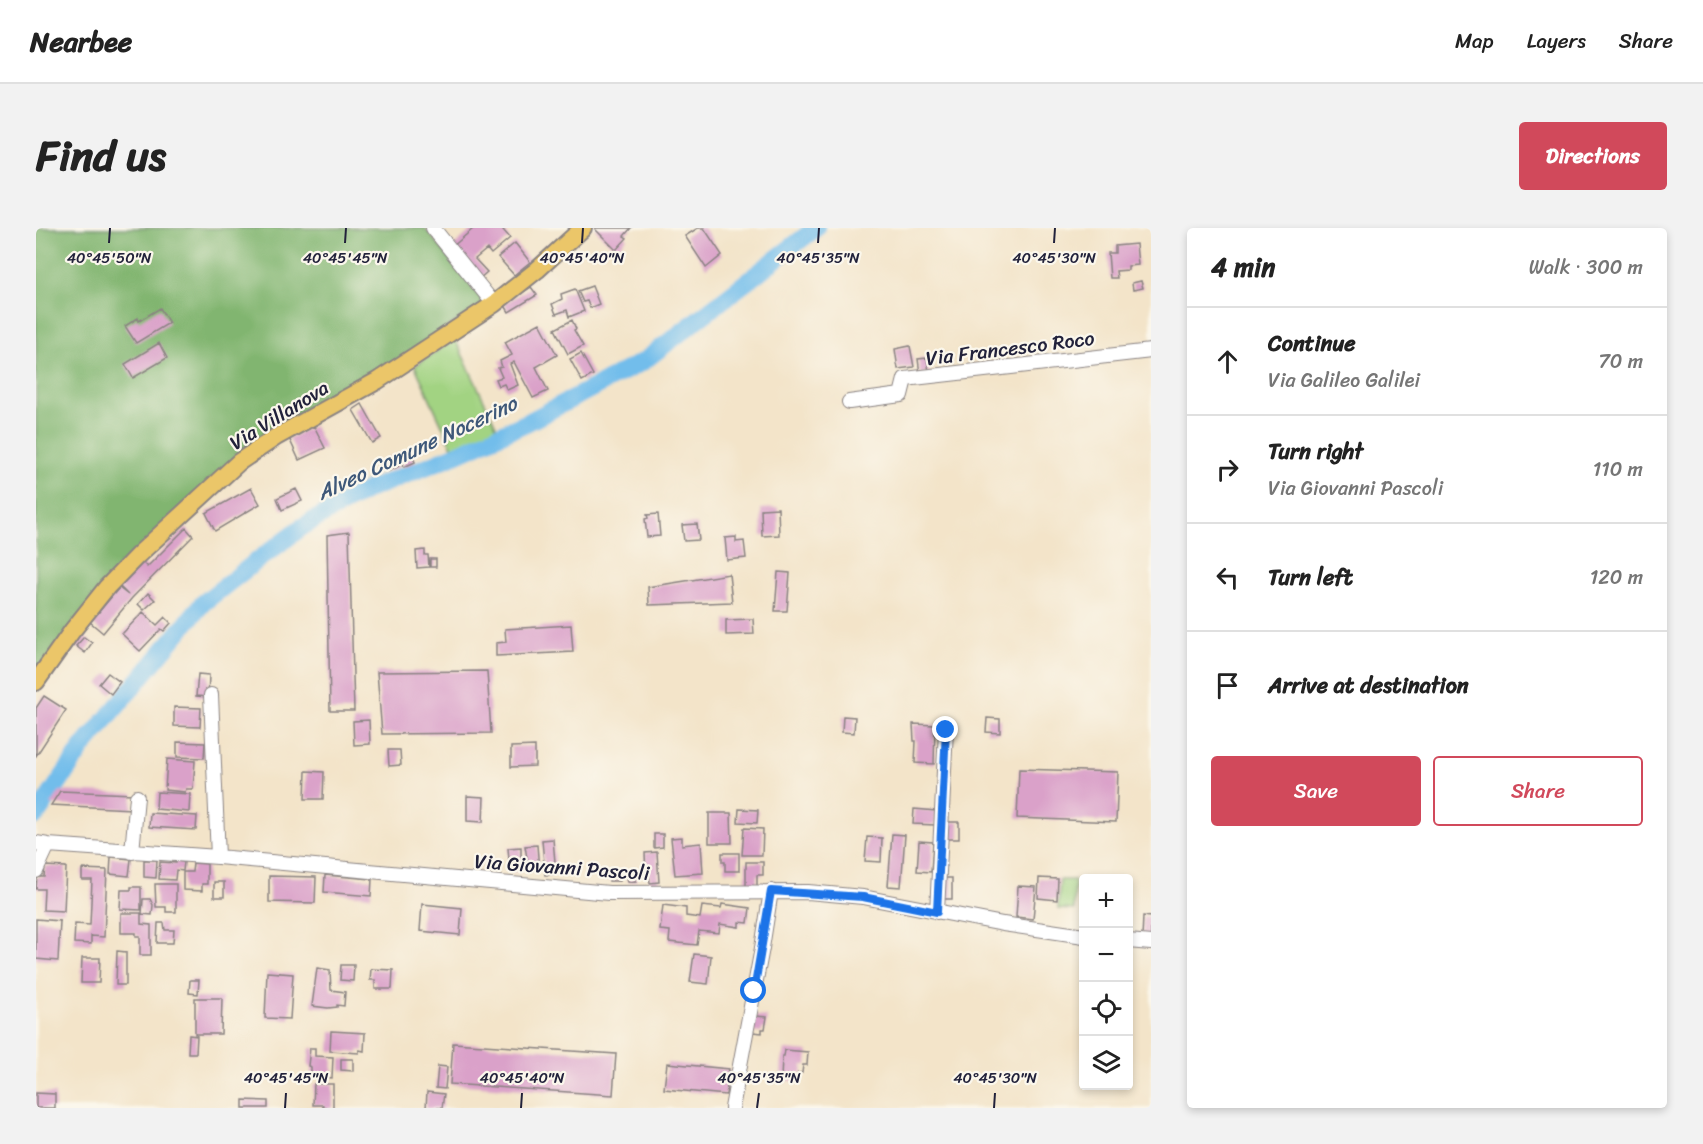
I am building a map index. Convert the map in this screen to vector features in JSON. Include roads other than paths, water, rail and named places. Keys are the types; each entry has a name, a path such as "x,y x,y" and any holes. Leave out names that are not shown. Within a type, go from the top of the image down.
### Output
{"main road":[{"name":"Via Villanova","path":"36,682 72,631 107,588 138,555 239,462 276,437 376,381 494,304 537,270 583,228"}],"street":[{"path":"433,228 494,304"},
{"name":"Via Francesco Roco","path":"849,402 901,395 905,380 1151,351"},
{"path":"211,695 218,857"},
{"path":"937,912 946,730"},
{"path":"132,852 137,797"},
{"path":"36,871 42,844"},
{"name":"Via Giovanni Pascoli","path":"42,844 218,857 609,893 771,891 863,897 937,912 1079,935"},
{"path":"732,1108 771,891"},
{"path":"1133,941 1151,943"}],"waterway":[{"name":"Alveo Comune Nocerino","path":"36,816 83,747 203,603 258,560 302,527 368,490 455,455 528,422 644,361 816,228"}]}
